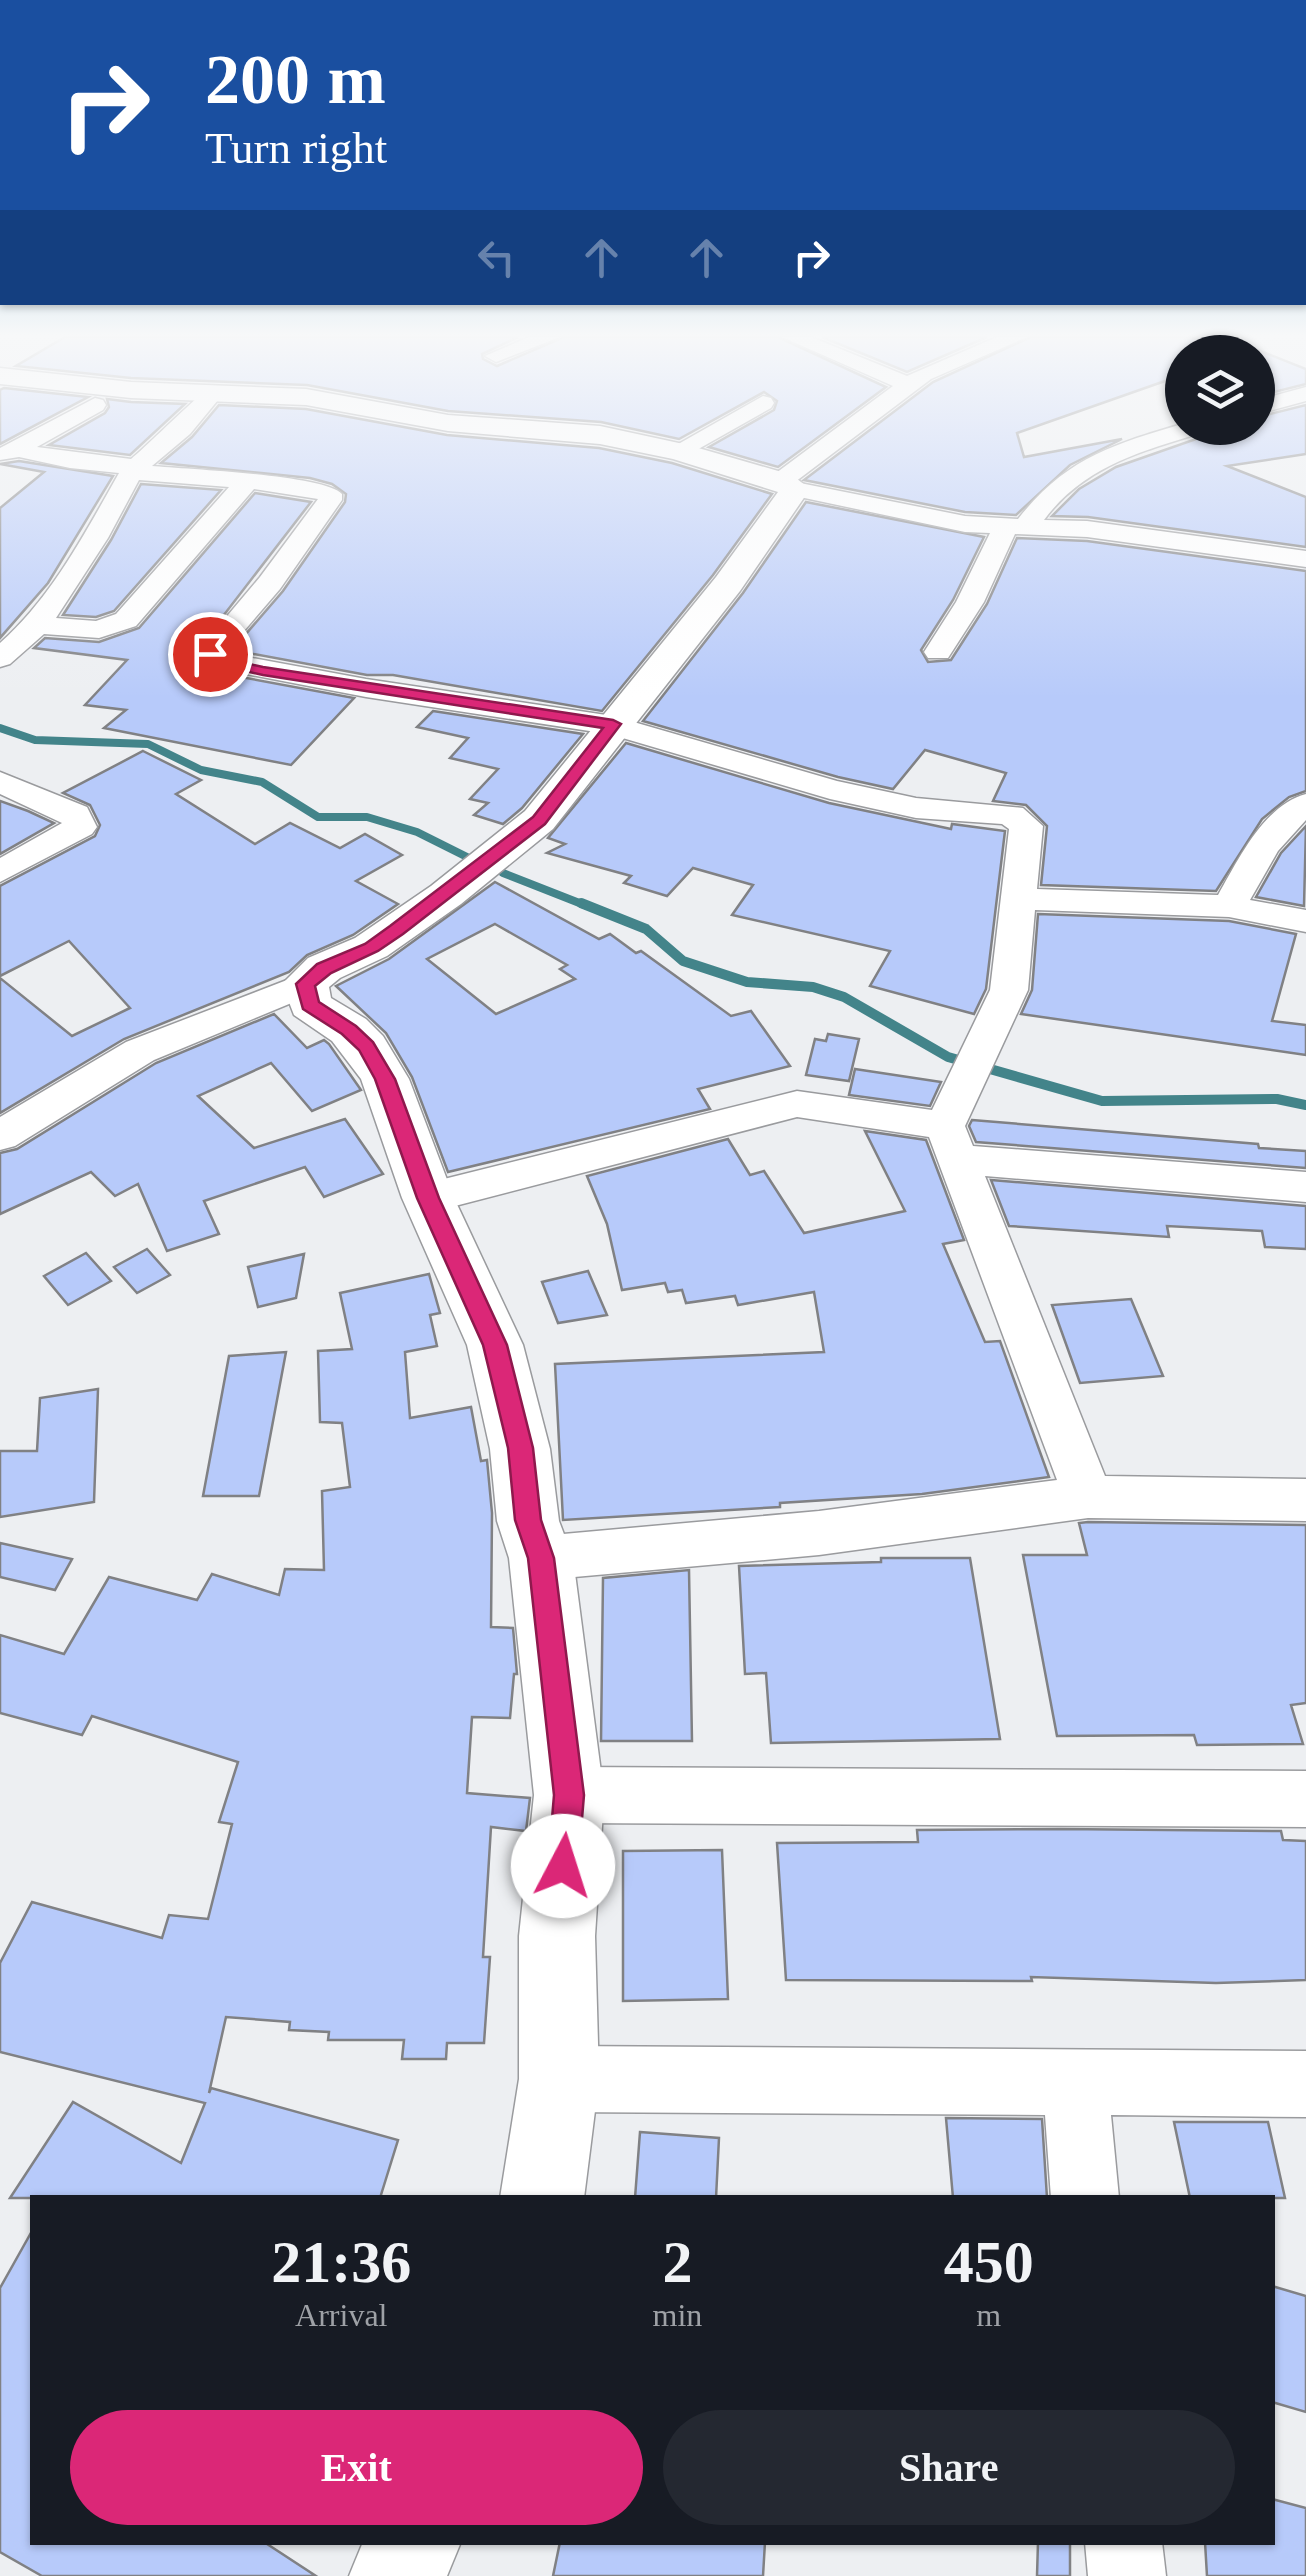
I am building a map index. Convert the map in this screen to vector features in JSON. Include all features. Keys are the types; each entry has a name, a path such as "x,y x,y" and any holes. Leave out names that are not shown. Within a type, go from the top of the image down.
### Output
{"street":[{"path":"45,457 330,494 330,500 270,583 210,654 214,660 366,688 613,724 830,788 916,808 1011,815 1026,826 1009,990 952,1142 1088,1497"},
{"path":"0,658 37,626 95,538 134,469 148,457"},
{"path":"701,457 788,485 965,524 1087,529 1306,559"},
{"path":"0,1088 15,1128 140,1052 306,984 324,968 371,948 539,820 728,584 788,485 821,457"},
{"path":"938,652 1016,526 1050,492 1091,462 1105,457"},
{"path":"37,626 99,630 126,620 248,481"},
{"path":"0,782 76,814 80,827 53,846 0,872"},
{"path":"1228,906 1259,854 1291,814 1306,804"},
{"path":"1020,899 1228,906 1306,921"},
{"path":"306,984 310,1005 349,1030 376,1063 428,1198 495,1345 520,1448 528,1520 541,1558 569,1795 557,1936 560,2079 542,2195"},
{"path":"428,1198 797,1104 952,1142 1306,1187"},
{"path":"541,1558 819,1533 1088,1497 1306,1500"},
{"path":"569,1795 1306,1798"},
{"path":"560,2079 1306,2084"},
{"path":"1075,2082 1085,2195"},
{"path":"397,2576 412,2545"},
{"path":"1123,2545 1128,2576"}],"building":[{"path":"168,457 644,457 772,494 713,575 602,711 232,650 283,591 345,502 346,494 332,484 310,478 161,463"},
{"path":"744,457 791,457 778,467"},
{"path":"834,457 1086,457 1070,465 1016,515 965,512 804,480"},
{"path":"1144,457 1285,457 1227,466 1306,497 1306,547 1088,517 1052,516 1079,489 1116,467"},
{"path":"19,461 113,476 48,583 0,638 0,508 44,472 0,464"},
{"path":"141,484 221,490 114,611 96,617 63,615 111,540"},
{"path":"255,493 311,502 193,655 203,670 354,698 291,765 104,728 126,710 85,705 127,660 34,648 45,638 99,642 139,628"},
{"path":"806,502 984,537 953,600 921,650 928,662 951,660 987,604 1017,538 1087,541 1306,571 1306,791 1289,797 1262,819 1216,891 1041,885 1047,826 1026,805 993,801 1006,773 925,750 893,789 643,721 743,593"},
{"path":"433,711 583,734 522,808 503,824 474,815 488,803 470,799 498,769 450,758 468,738 417,727"},
{"path":"626,743 829,803 951,829 952,824 1005,831 986,989 974,1014 870,986 890,951 732,915 753,885 693,868 667,896 624,883 631,876 547,853 565,844 548,838"},
{"path":"143,751 201,780 176,794 255,844 290,823 340,848 365,834 402,855 356,881 398,904 353,935 307,955 289,972 124,1039 0,1113 0,978 72,1036 130,1008 69,941 0,976 0,886 95,836 100,825 90,805 63,793"},
{"path":"0,801 28,811 54,823 0,854"},
{"path":"1306,826 1304,906 1256,897 1281,853"},
{"path":"495,882 599,939 610,934 636,953 641,951 731,1016 751,1011 790,1066 698,1089 710,1109 448,1172 412,1077 386,1033 336,986 389,959","holes":["495,924 567,965 560,969 575,979 496,1014 427,959"]},
{"path":"1038,914 1229,921 1296,934 1272,1021 1306,1025 1306,1055 1021,1014 1032,990"},
{"path":"274,1014 307,1048 324,1040 329,1044 361,1090 312,1111 271,1063 198,1096 254,1148 345,1119 383,1174 324,1197 305,1167 204,1201 219,1234 167,1251 138,1184 115,1196 91,1172 0,1214 0,1153 17,1149 156,1063"},
{"path":"828,1034 859,1039 849,1081 806,1075 815,1039 826,1041"},
{"path":"855,1069 941,1082 930,1106 849,1095"},
{"path":"972,1120 1258,1144 1259,1148 1306,1151 1306,1168 976,1142 969,1126"},
{"path":"865,1131 926,1140 964,1240 943,1244 985,1342 1000,1341 1049,1477 922,1494 780,1503 780,1507 563,1520 555,1364 824,1352 814,1292 738,1305 735,1296 686,1303 682,1290 668,1292 665,1283 622,1290 607,1224 587,1176 728,1139 750,1175 764,1171 804,1233 905,1211"},
{"path":"991,1180 1306,1206 1306,1249 1265,1247 1262,1231 1167,1226 1169,1237 1009,1226"},
{"path":"147,1249 170,1275 137,1293 114,1267"},
{"path":"86,1253 111,1281 68,1305 44,1276"},
{"path":"304,1254 296,1298 258,1307 248,1267"},
{"path":"588,1271 607,1315 558,1323 542,1282"},
{"path":"429,1274 440,1313 430,1315 437,1346 405,1352 410,1418 471,1407 481,1461 487,1460 492,1513 491,1627 513,1628 517,1674 510,1718 472,1717 467,1793 530,1798 526,1831 491,1827 483,1957 490,1957 484,2043 447,2043 446,2059 402,2059 404,2040 328,2040 329,2032 289,2030 290,2022 226,2017 209,2093 211,2088 398,2140 381,2195 10,2198 73,2102 181,2163 205,2103 0,2052 0,1963 32,1902 162,1938 169,1915 208,1919 232,1824 219,1822 238,1762 92,1716 82,1735 0,1713 0,1635 64,1654 109,1577 197,1600 212,1574 279,1595 285,1569 324,1570 322,1491 350,1487 342,1423 320,1422 318,1351 352,1349 340,1293"},
{"path":"1131,1299 1163,1376 1080,1383 1052,1305"},
{"path":"286,1352 259,1496 203,1496 229,1356"},
{"path":"98,1389 94,1502 0,1517 0,1451 37,1451 40,1398"},
{"path":"1079,1523 1306,1525 1306,1703 1291,1705 1303,1744 1197,1745 1194,1735 1057,1736 1023,1555 1087,1555"},
{"path":"0,1543 72,1559 55,1590 0,1577"},
{"path":"881,1558 970,1558 1000,1739 771,1743 766,1673 745,1674 739,1566 881,1562"},
{"path":"689,1570 692,1741 601,1741 603,1578"},
{"path":"917,1830 1281,1831 1283,1840 1306,1841 1306,1980 786,1980 777,1843 918,1842"},
{"path":"722,1850 728,1999 623,2001 623,1851"},
{"path":"946,2118 1042,2119 1047,2195 953,2195"},
{"path":"1174,2122 1268,2122 1285,2198 1189,2195"},
{"path":"640,2132 719,2138 716,2195 635,2195"},
{"path":"30,2235 30,2545 269,2545 316,2576 42,2576 0,2552 0,2288"},
{"path":"1275,2287 1306,2296 1306,2412 1275,2403"},
{"path":"1275,2500 1306,2508 1306,2576 1207,2576 1205,2545 1275,2545"},
{"path":"559,2545 765,2545 763,2576 553,2576"},
{"path":"1038,2545 1070,2545 1070,2576 1037,2576"}],"waterway":[{"path":"0,728 35,740 148,744 201,770 262,782 318,817 367,817 417,832 477,862"},
{"path":"503,873 587,906"},
{"path":"581,903 646,929 683,961 747,982 813,987 844,997 948,1057 1102,1101 1277,1099 1306,1105"}],"route":[{"path":"210,654 214,660 263,671 613,724 539,820 446,895 371,948 324,968 306,984 310,1005 366,1046 385,1079 428,1198 495,1345 520,1448 528,1520 541,1558 569,1795 563,1866"}]}
